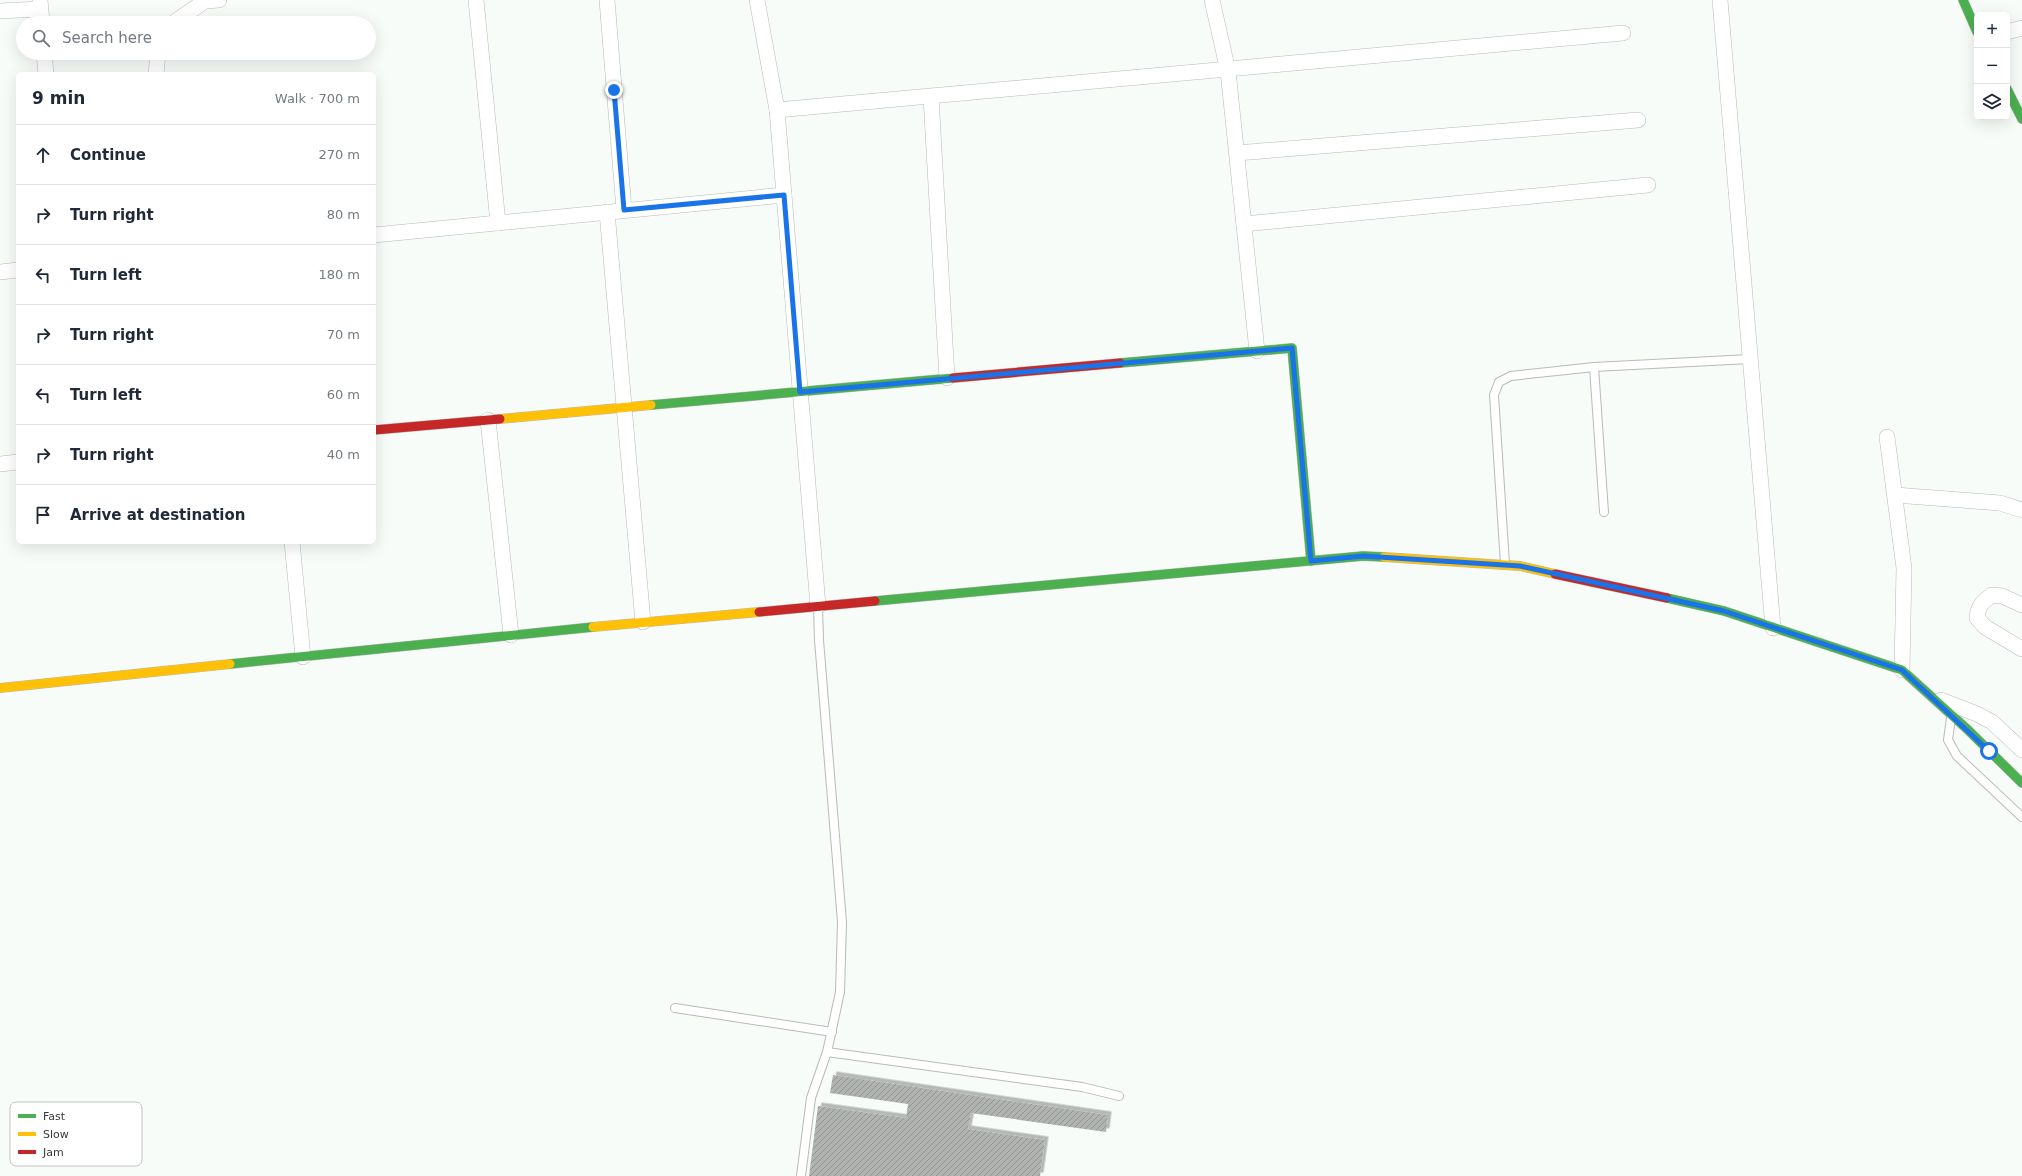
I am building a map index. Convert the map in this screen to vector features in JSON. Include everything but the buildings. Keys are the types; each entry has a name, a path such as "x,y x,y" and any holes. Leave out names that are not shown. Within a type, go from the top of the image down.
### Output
{"street":[{"path":"184,16 209,0"},
{"path":"476,0 498,223"},
{"path":"607,0 624,210"},
{"path":"756,0 777,110 818,606"},
{"path":"1212,0 1228,71 1257,351"},
{"path":"1720,0 1773,628"},
{"path":"1963,0 1974,25"},
{"path":"0,11 41,10"},
{"path":"2010,31 2022,28"},
{"path":"777,110 1228,71 1623,33"},
{"path":"45,60 46,72"},
{"path":"156,72 157,60"},
{"path":"2010,94 2020,110"},
{"path":"931,97 947,378"},
{"path":"1236,153 1638,120"},
{"path":"1244,224 1648,185"},
{"path":"376,235 784,195"},
{"path":"607,212 644,622"},
{"path":"0,272 16,270"},
{"path":"376,430 1292,348 1311,561"},
{"path":"488,420 511,635"},
{"path":"1887,437 1904,568 1902,670"},
{"path":"0,464 16,462"},
{"path":"1895,495 2000,503 2022,510"},
{"path":"292,544 302,657"},
{"path":"0,688 644,622 1363,556 1520,566 1724,611 1902,670 1967,729 2022,783"},
{"path":"2022,604 2002,596 1992,595 1980,605 1977,618 1985,627 2022,649"},
{"path":"1932,697 1978,714 1992,722 2022,750"}],"lane":[{"path":"1505,565 1494,395 1498,382 1511,376 1594,367 1750,359"},
{"path":"1594,367 1604,512"},
{"path":"801,1176 811,1098 827,1052 840,992 842,922 818,640 818,606"},
{"path":"1951,714 1948,740 1957,756 2022,817"},
{"path":"675,1008 832,1032"},
{"path":"827,1052 1082,1087 1119,1096"}],"traffic: fast":[{"path":"1963,0 1974,25"},
{"path":"2010,95 2022,119"},
{"path":"1120,363 1292,348 1311,561"},
{"path":"651,405 953,378"},
{"path":"875,601 1363,556 1384,557"},
{"path":"1667,598 1724,611 1902,670 1967,729 2022,783"},
{"path":"230,664 593,627"}],"traffic: slow":[{"path":"500,419 651,405"},
{"path":"1384,557 1520,566 1555,574"},
{"path":"593,627 759,612"},
{"path":"0,688 230,664"}],"traffic: jam":[{"path":"953,378 1120,363"},
{"path":"376,430 500,419"},
{"path":"1555,574 1667,598"},
{"path":"759,612 875,601"}],"route":[{"path":"614,90 624,210 784,195 800,392 1292,348 1311,561 1363,556 1520,566 1724,611 1902,670 1989,751"}]}
